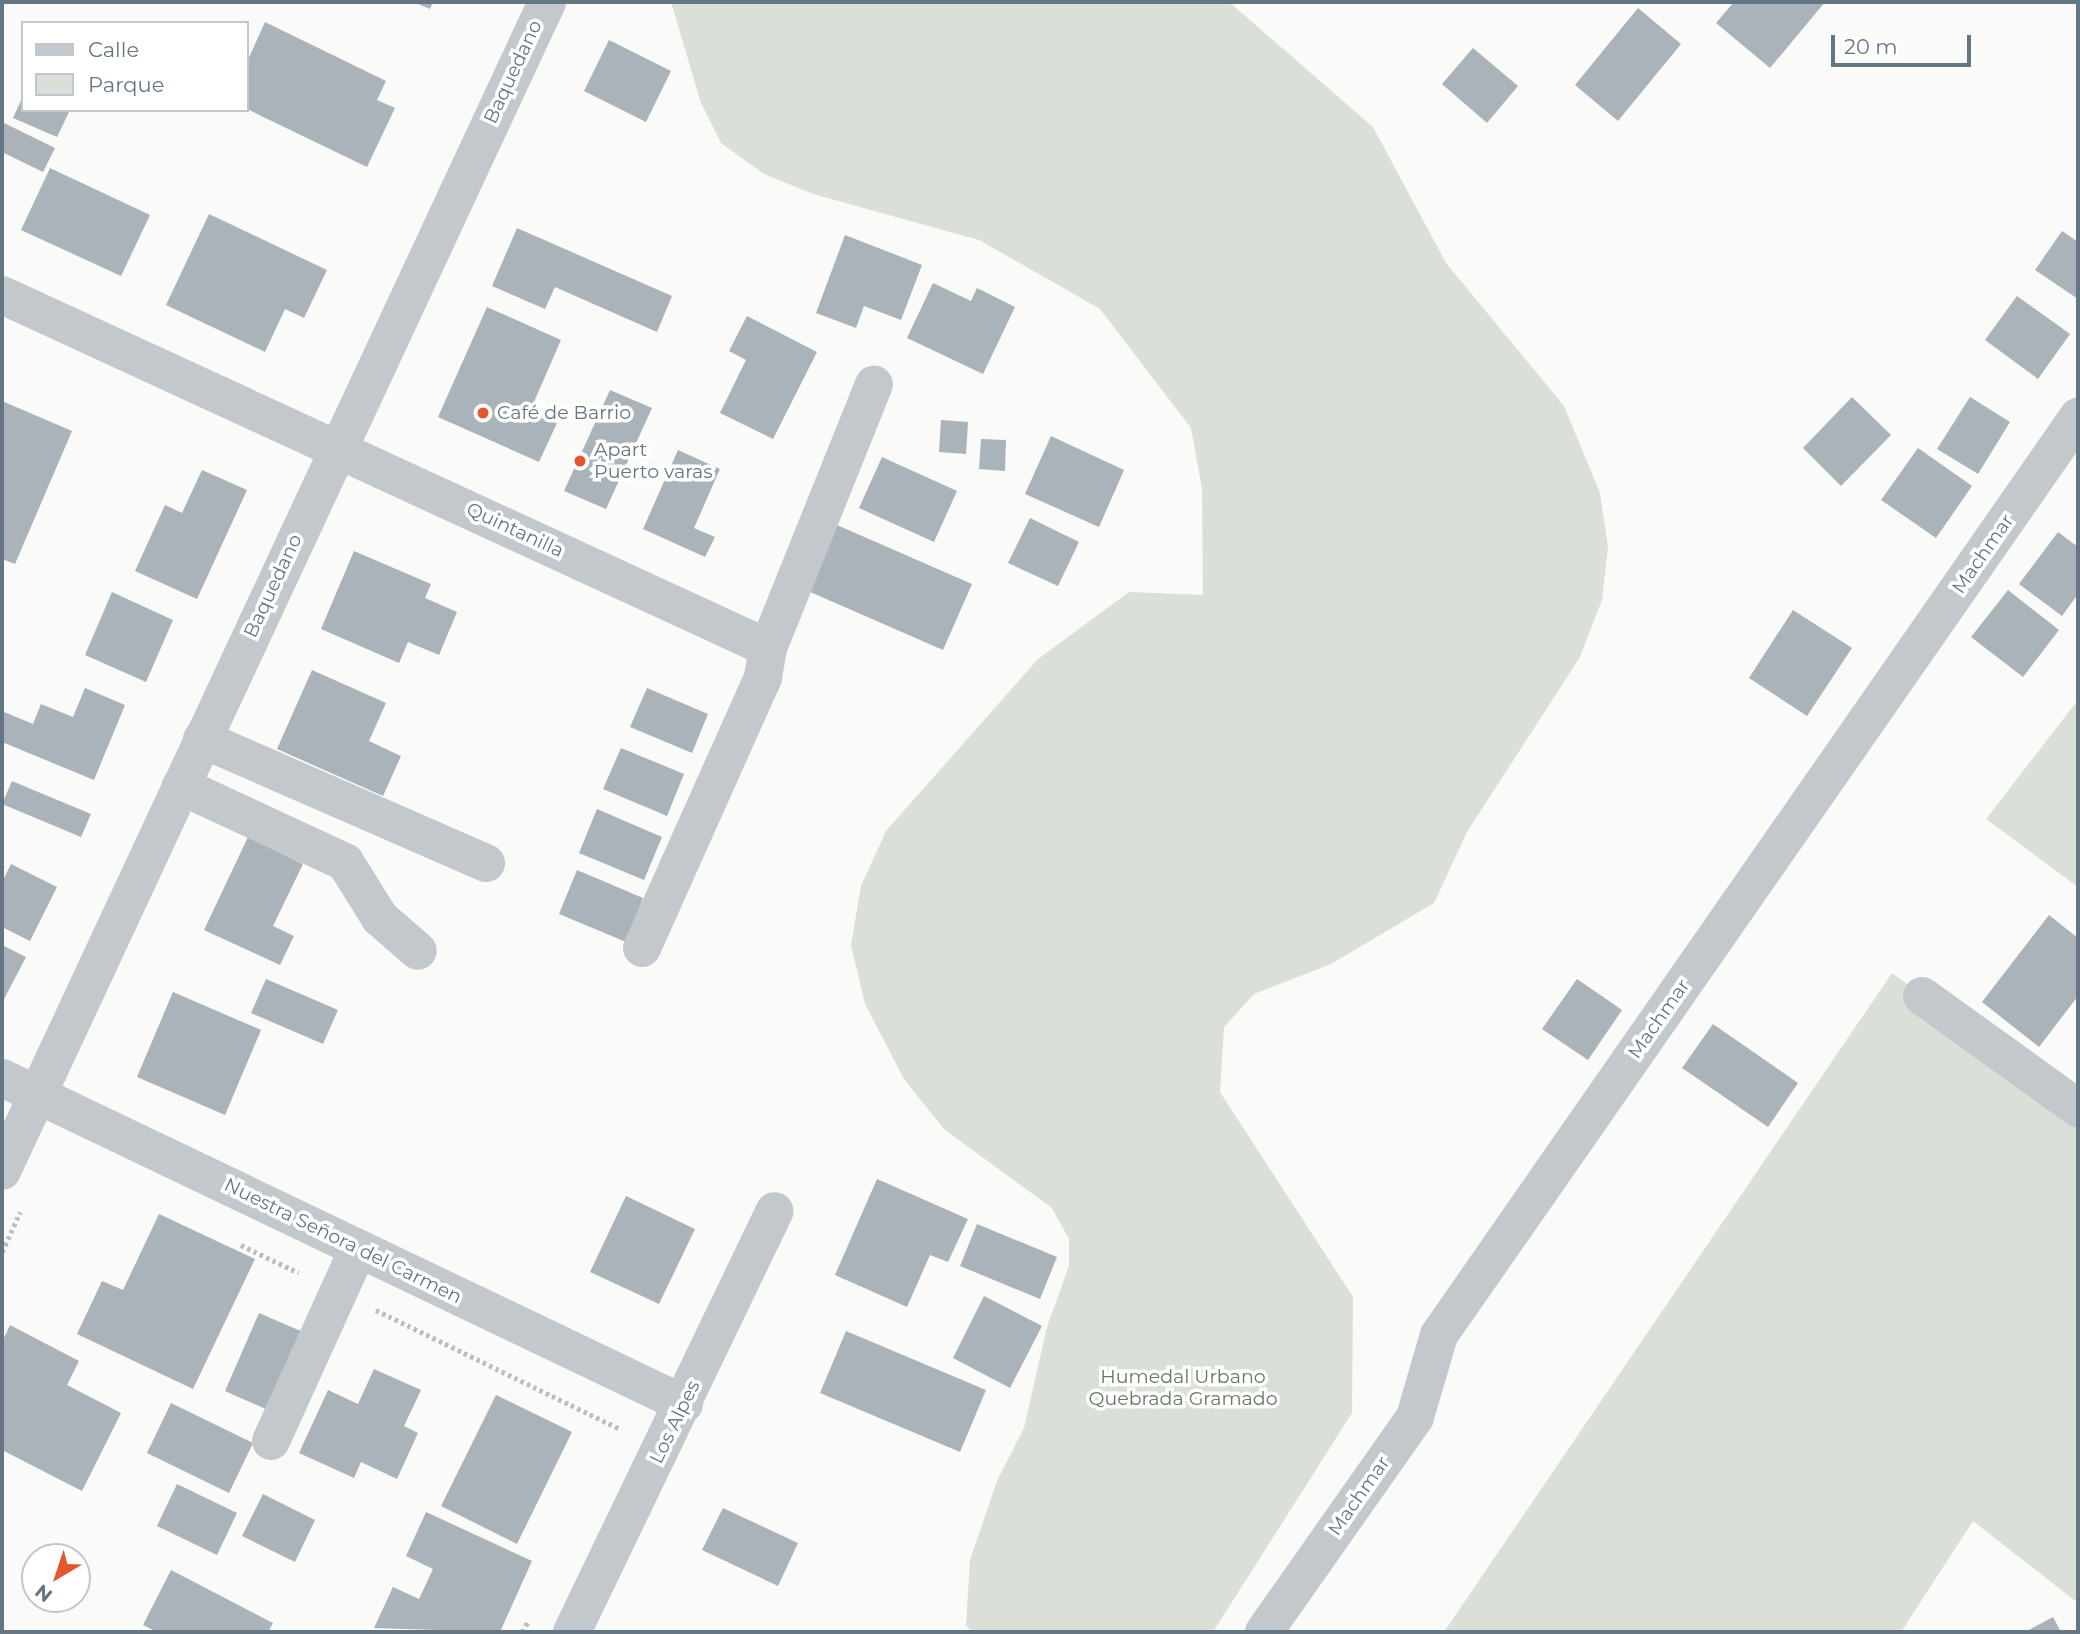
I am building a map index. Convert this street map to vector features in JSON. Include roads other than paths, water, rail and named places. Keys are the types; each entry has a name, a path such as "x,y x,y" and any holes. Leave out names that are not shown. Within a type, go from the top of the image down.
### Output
{"street":[{"name":"Baquedano","path":"2,1171 547,2"},
{"name":"Quintanilla","path":"2,295 338,447 768,648"},
{"path":"642,948 763,677 768,648 874,384"},
{"name":"Machmar","path":"1264,1632 1415,1416 1439,1335 2078,417"},
{"path":"202,739 486,863"},
{"path":"181,786 345,862 380,918 418,951"},
{"path":"1922,996 2078,1108"},
{"name":"Nuestra Señora del Carmen","path":"2,1078 684,1405"},
{"name":"Los Alpes","path":"572,1632 684,1405 775,1211"},
{"path":"271,1441 358,1249"}],"place":[{"name":"Café de Barrio","path":"483,413"},
{"name":"Apart Puerto varas","path":"580,461"}],"park label":[{"name":"Humedal Urbano Quebrada Gramado","path":"1183,1388"}]}
